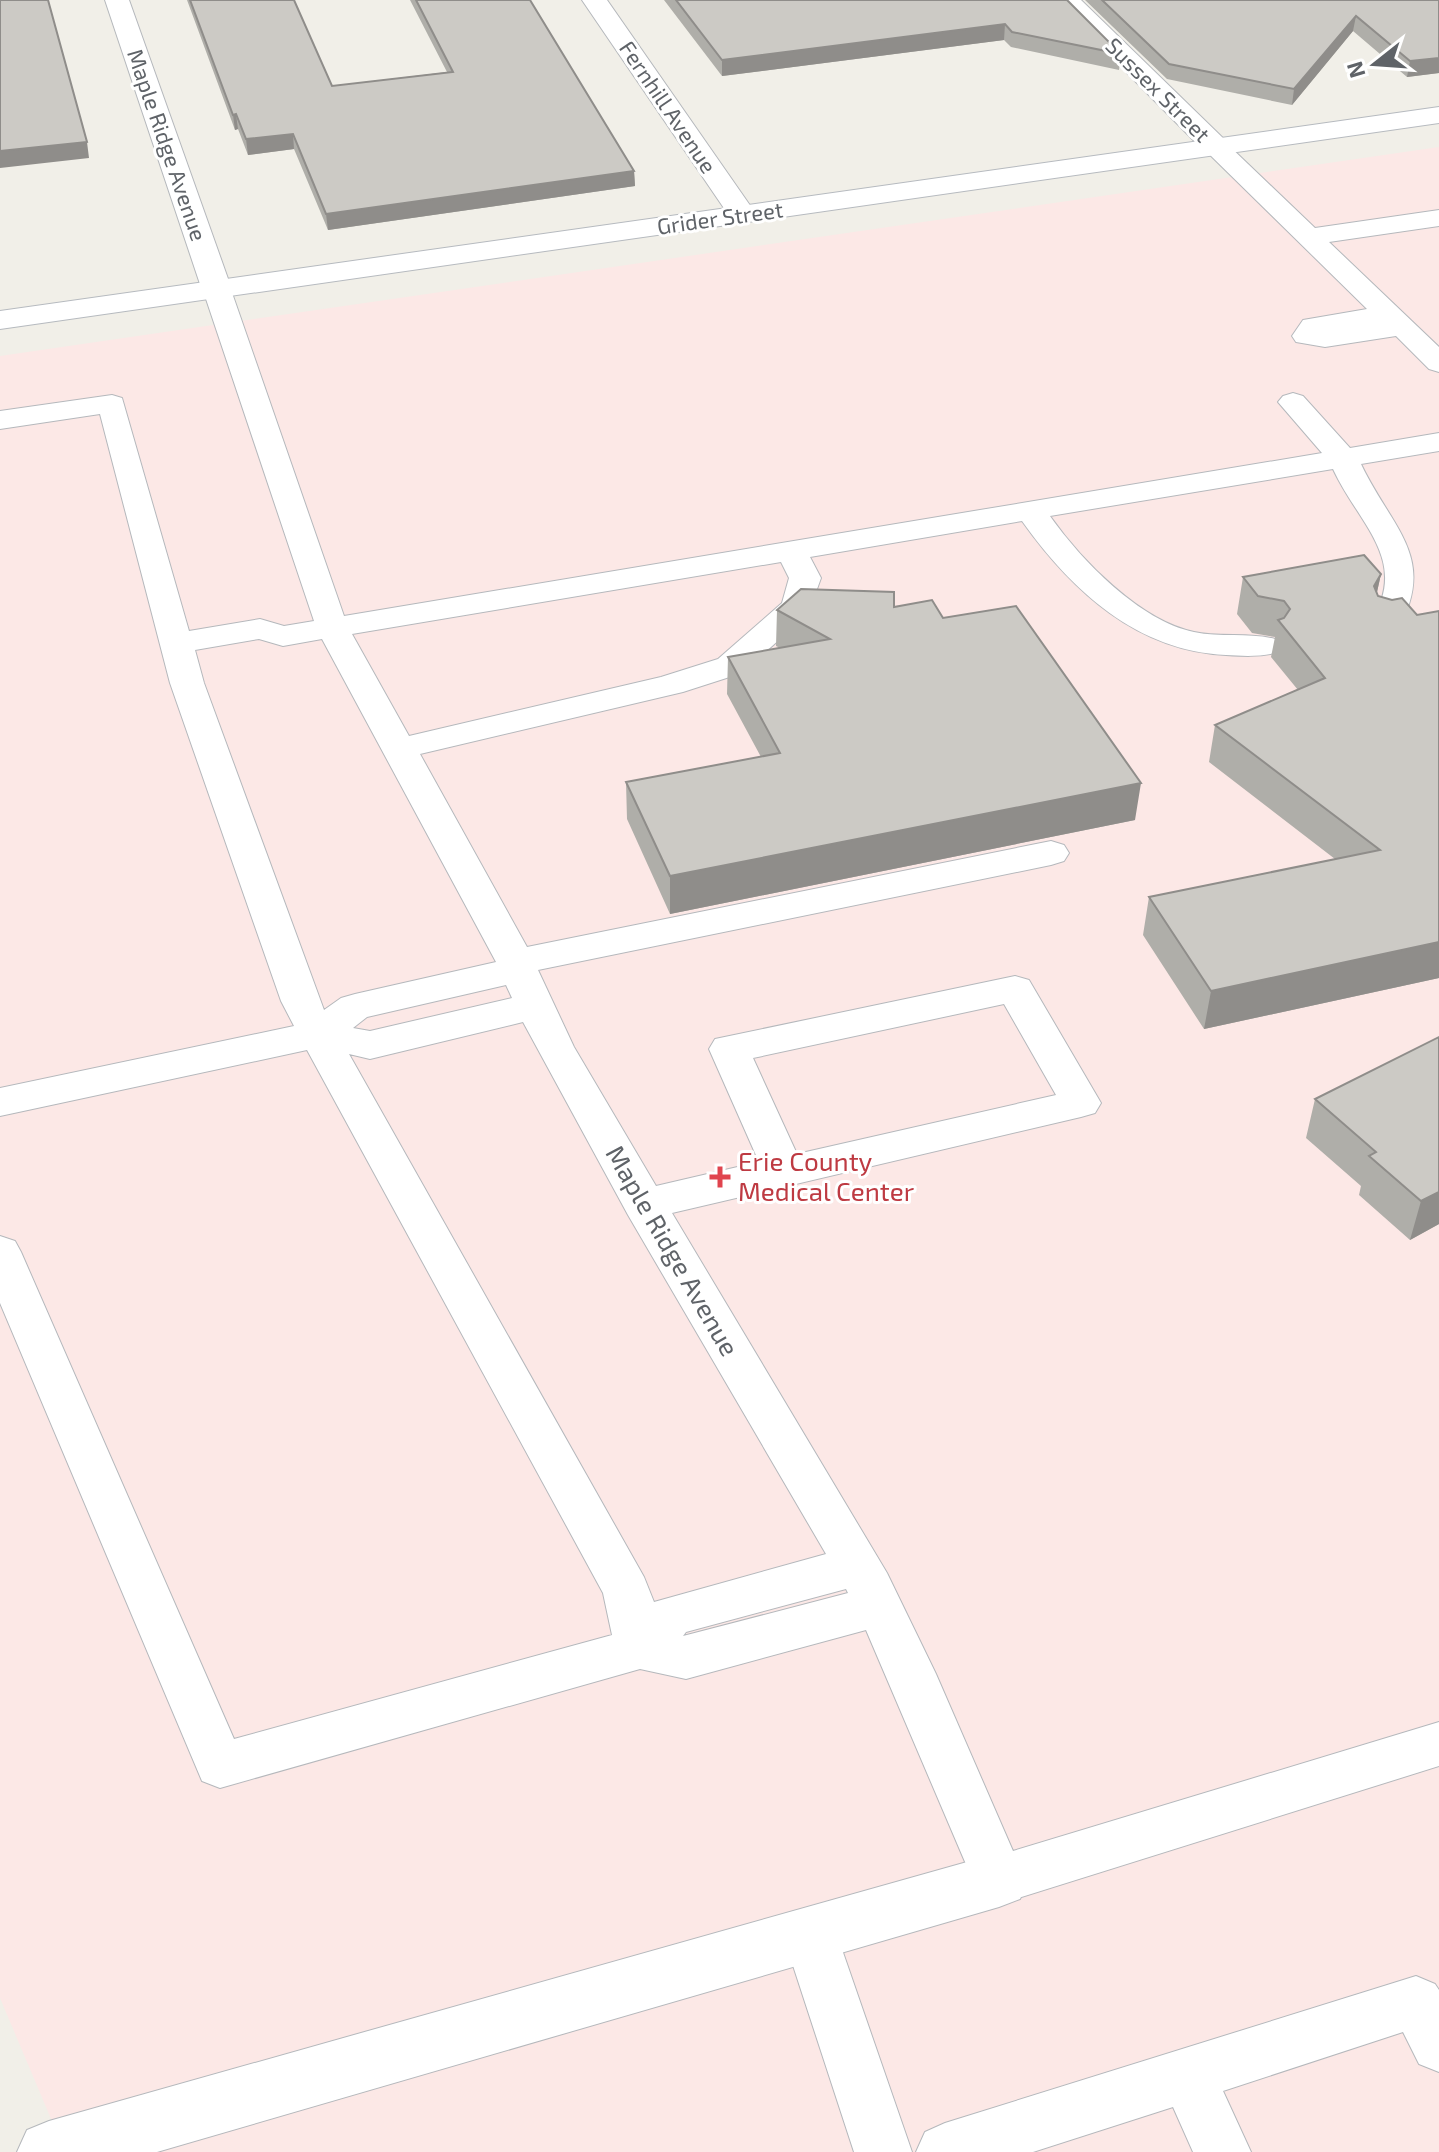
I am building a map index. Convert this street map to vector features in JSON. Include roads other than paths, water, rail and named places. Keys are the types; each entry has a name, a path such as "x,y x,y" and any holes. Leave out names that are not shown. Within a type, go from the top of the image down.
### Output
{"street":[{"name":"Maple Ridge Avenue","path":"117,0 217,290"},
{"name":"Fernhill Avenue","path":"594,0 742,214"},
{"name":"Sussex Street","path":"1067,0 1215,146"},
{"name":"Grider Street","path":"0,320 1439,115"},
{"path":"49,2152 999,1880"}],"lane":[{"path":"1215,146 1439,363"},
{"path":"1316,243 1439,218"},
{"path":"1316,243 1413,236 1439,228"},
{"name":"Maple Ridge Avenue","path":"217,290 332,627 401,748 523,979 554,1047 867,1586 911,1674 999,1880"},
{"path":"1306,336 1325,339 1395,320"},
{"path":"1293,402 1343,458 1390,536 1400,561 1402,584 1397,607 1385,624"},
{"path":"0,420 112,404 179,654 300,1001 627,1591 640,1648"},
{"path":"179,654 267,649 283,636 332,627 1439,442"},
{"path":"1030,510 1051,541 1096,587 1157,628 1181,640 1225,646 1263,646"},
{"path":"401,748 671,685 730,666 797,607 805,578 790,550"},
{"path":"0,1102 318,1034 370,1045 523,979 1051,853"},
{"path":"643,1204 1081,1103 1015,989 729,1049 784,1171"},
{"path":"0,1252 220,1765 640,1648 686,1658 867,1586"},
{"path":"999,1880 1439,1744"},
{"path":"810,1935 883,2152"},
{"path":"945,2152 1416,2002 1439,2045"},
{"path":"1187,2075 1222,2152"}],"place":[{"name":"Erie County Medical Center","path":"720,1177"}]}
